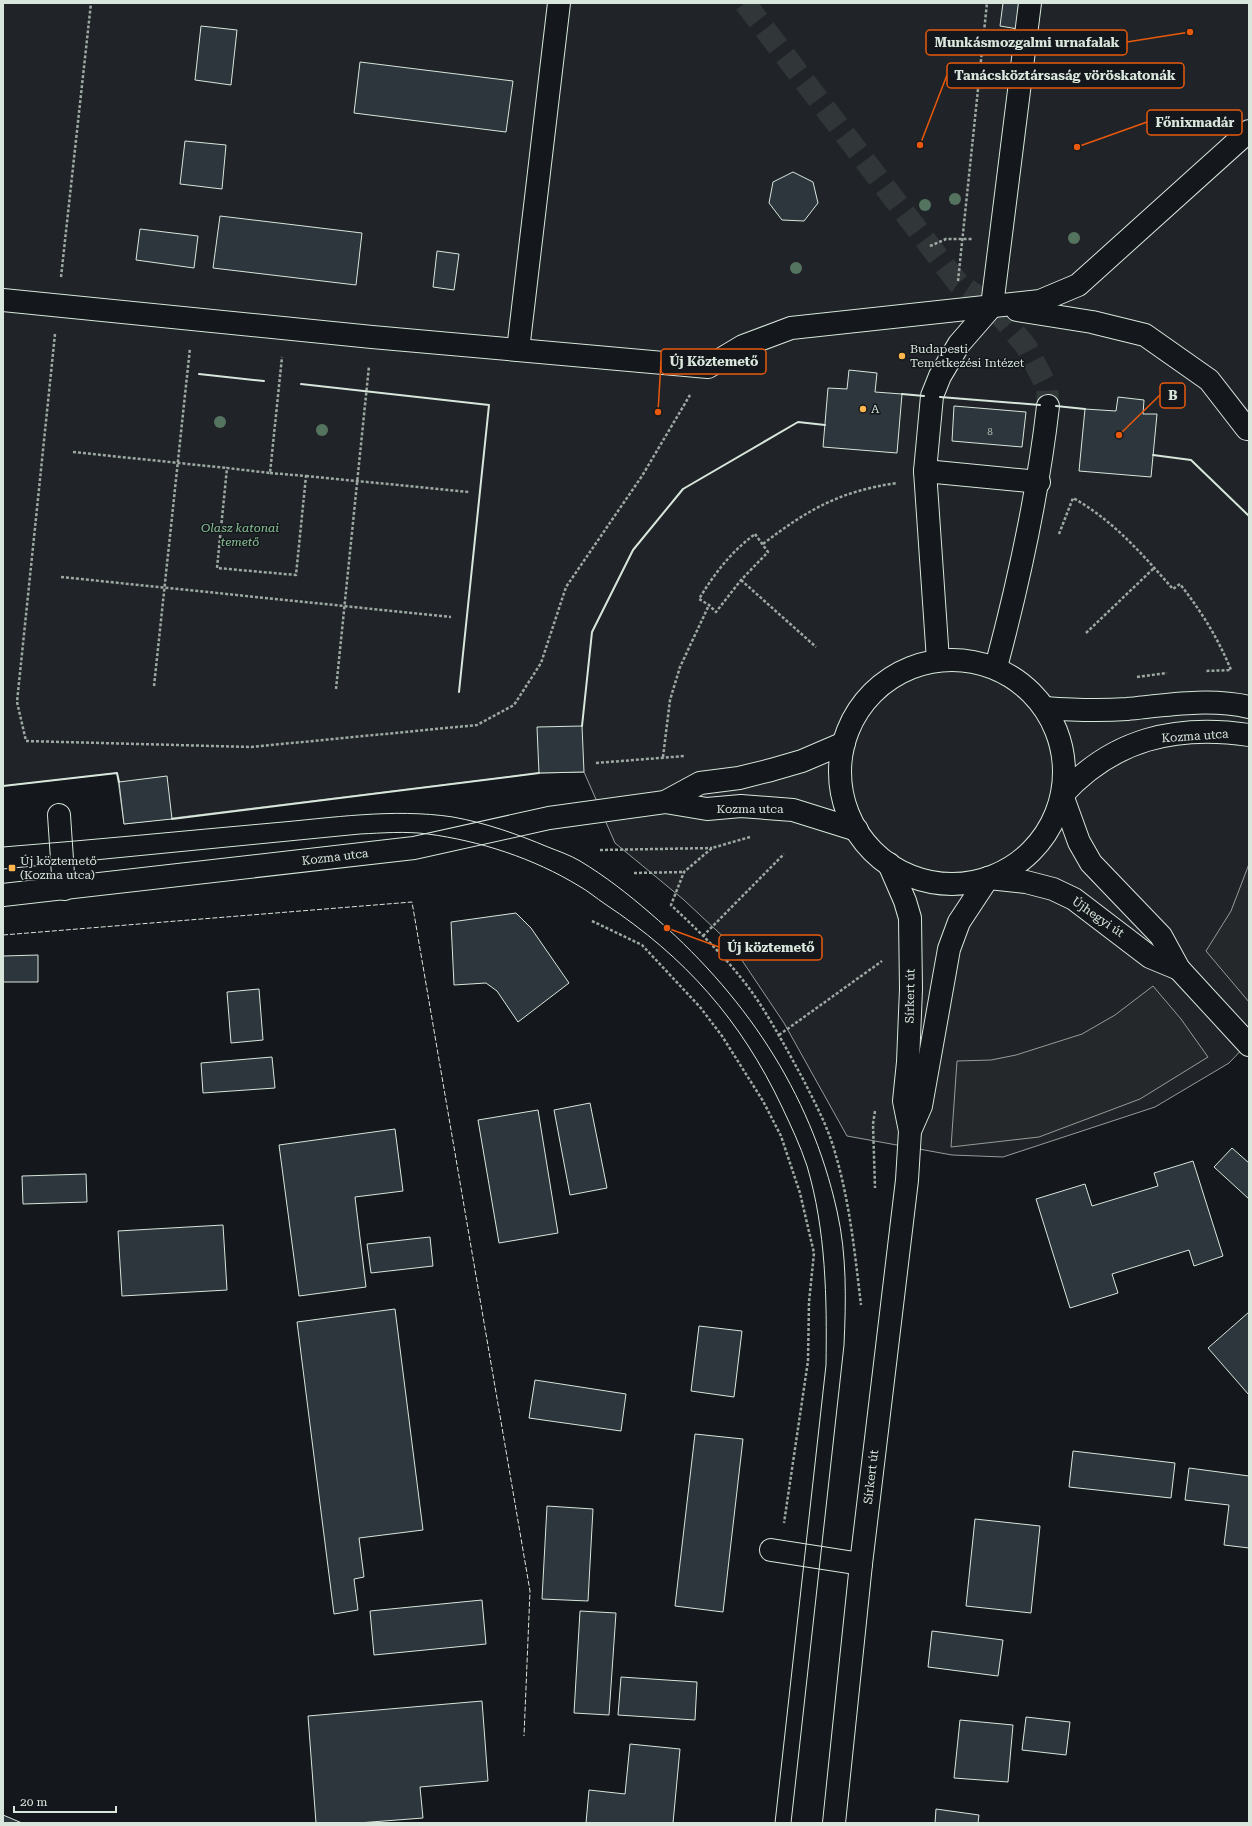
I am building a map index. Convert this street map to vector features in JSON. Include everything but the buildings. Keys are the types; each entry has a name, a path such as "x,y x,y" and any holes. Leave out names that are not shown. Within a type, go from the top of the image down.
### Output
{"street":[{"path":"518,350 559,3"},
{"path":"938,660 925,471 932,396 940,376 959,344 992,306 1030,3"},
{"path":"3,300 193,320 708,367 743,346 791,328 1040,301 1078,285 1249,131"},
{"path":"992,306 1092,322 1145,335 1209,380 1247,429 1249,429"},
{"path":"996,667 1014,598 1038,482 1048,406"},
{"path":"925,471 1038,482"},
{"name":"Kozma utca","path":"938,660 969,660 996,667 1017,680 1045,708 1059,736 1064,765 1062,795 1055,820 1044,840 1028,855 1010,868 988,878 960,883 932,882 913,876 889,864 871,848 857,830 844,803 838,776 844,742 855,716 870,696 887,680 908,668 938,660"},
{"path":"1045,708 1125,709 1178,703 1216,703 1249,707"},
{"name":"Kozma utca","path":"1062,795 1075,780 1095,764 1115,752 1134,744 1163,736 1196,733 1233,733 1249,735"},
{"name":"Kozma utca","path":"665,802 700,783 739,778 802,761 844,742"},
{"name":"Újhegyi út","path":"1062,795 1079,842 1091,862 1161,936 1179,969 1249,1045"},
{"name":"Kozma utca","path":"3,895 414,848 549,818 665,802 707,809 741,806 793,810 857,830"},
{"path":"59,815 64,889"},
{"name":"Sírkert út","path":"834,1823 860,1564 892,1311 907,1180 910,1131 904,1101 908,1062 910,918 905,901 889,864"},
{"name":"Újhegyi út","path":"988,878 1026,882 1053,889 1074,899 1150,956 1179,969"},
{"name":"Sírkert út","path":"910,1131 921,1106 949,949 959,922 988,878"},
{"path":"775,1551 860,1564"}],"path":[{"path":"91,3 17,702 26,741 251,747 477,725 514,705 540,663 566,587 642,476 708,367"},
{"path":"958,283 987,3"},
{"path":"930,246 946,239 963,238 1000,242"},
{"path":"154,686 193,320"},
{"path":"270,473 285,328"},
{"path":"336,689 356,481 372,337"},
{"path":"72,452 469,492"},
{"path":"227,468 217,568 296,576 306,476"},
{"path":"763,544 804,515 844,494 871,487 902,483"},
{"path":"1059,535 1073,498 1088,506 1109,522 1173,589 1180,584 1199,608 1221,645 1231,670"},
{"path":"755,534 763,544 768,552 741,580 716,612 709,605 699,599 713,576 739,546 755,534"},
{"path":"1086,633 1154,568"},
{"path":"62,577 450,617"},
{"path":"741,580 816,647"},
{"path":"662,757 670,700 680,668 709,605"},
{"path":"600,850 712,848 756,835"},
{"path":"712,848 684,872 671,905 703,936 737,974 760,1004 779,1035 822,1115 836,1155 853,1240 861,1306 892,1311"},
{"path":"703,936 784,854"},
{"path":"634,873 684,872"},
{"path":"592,921 642,945 700,1007 731,1049 764,1101 781,1136 800,1193 814,1253 809,1302 808,1360 775,1551"},
{"path":"779,1035 886,959"}],"green space":[{"name":"Olasz katonai temető","path":"3,3 1249,3 1249,1042 1229,1063 1155,1107 1003,1157 952,1155 847,1136 784,1023 731,944 684,900 615,843 584,772 539,773 124,824 117,773 3,786"}],"shaded area":[{"path":"1249,864 1249,1002 1206,951 1231,911"},
{"path":"1153,986 1181,1019 1208,1057 1140,1099 1039,1137 951,1147 957,1061 991,1060 1016,1055 1082,1034 1115,1015"}],"tunnel":[{"path":"745,3 958,283 992,306 1026,346 1047,387 1048,406"}],"tram line":[{"path":"3,847 362,815 408,813 430,814 465,819 513,833 564,853 580,861 642,906 684,944 715,976 743,1011 768,1047 790,1085 809,1125 825,1167 837,1211 843,1244 845,1294 844,1345 791,1823"},
{"path":"3,869 360,834 394,832 448,837 486,846 525,859 582,888 634,924 661,946 708,993 748,1046 766,1075 789,1121 807,1166 822,1239 826,1315 826,1365 775,1823"}],"fence":[{"path":"3,935 412,902 530,1591 524,1736"}],"wall":[{"path":"199,374 264,381"},
{"path":"301,384 489,405 459,692"},
{"path":"902,394 924,396"},
{"path":"940,397 1040,405"},
{"path":"1056,406 1085,409"},
{"path":"582,726 592,632 633,550 683,489 798,422 825,425"},
{"path":"1153,455 1191,460 1249,516"},
{"path":"3,786 117,773 119,782"},
{"path":"172,819 539,773"}],"place":[{"name":"Munkásmozgalmi urnafalak","path":"1190,32"},
{"name":"Tanácsköztársaság vöröskatonák","path":"920,145"},
{"name":"Főnixmadár","path":"1077,147"},
{"name":"Budapesti Temetkezési Intézet","path":"902,356"},
{"name":"A","path":"863,409"},
{"name":"Új Köztemető","path":"658,412"},
{"name":"B","path":"1119,435"},
{"name":"Új köztemető (Kozma utca)","path":"12,868"},
{"name":"Új köztemető","path":"667,928"}]}
